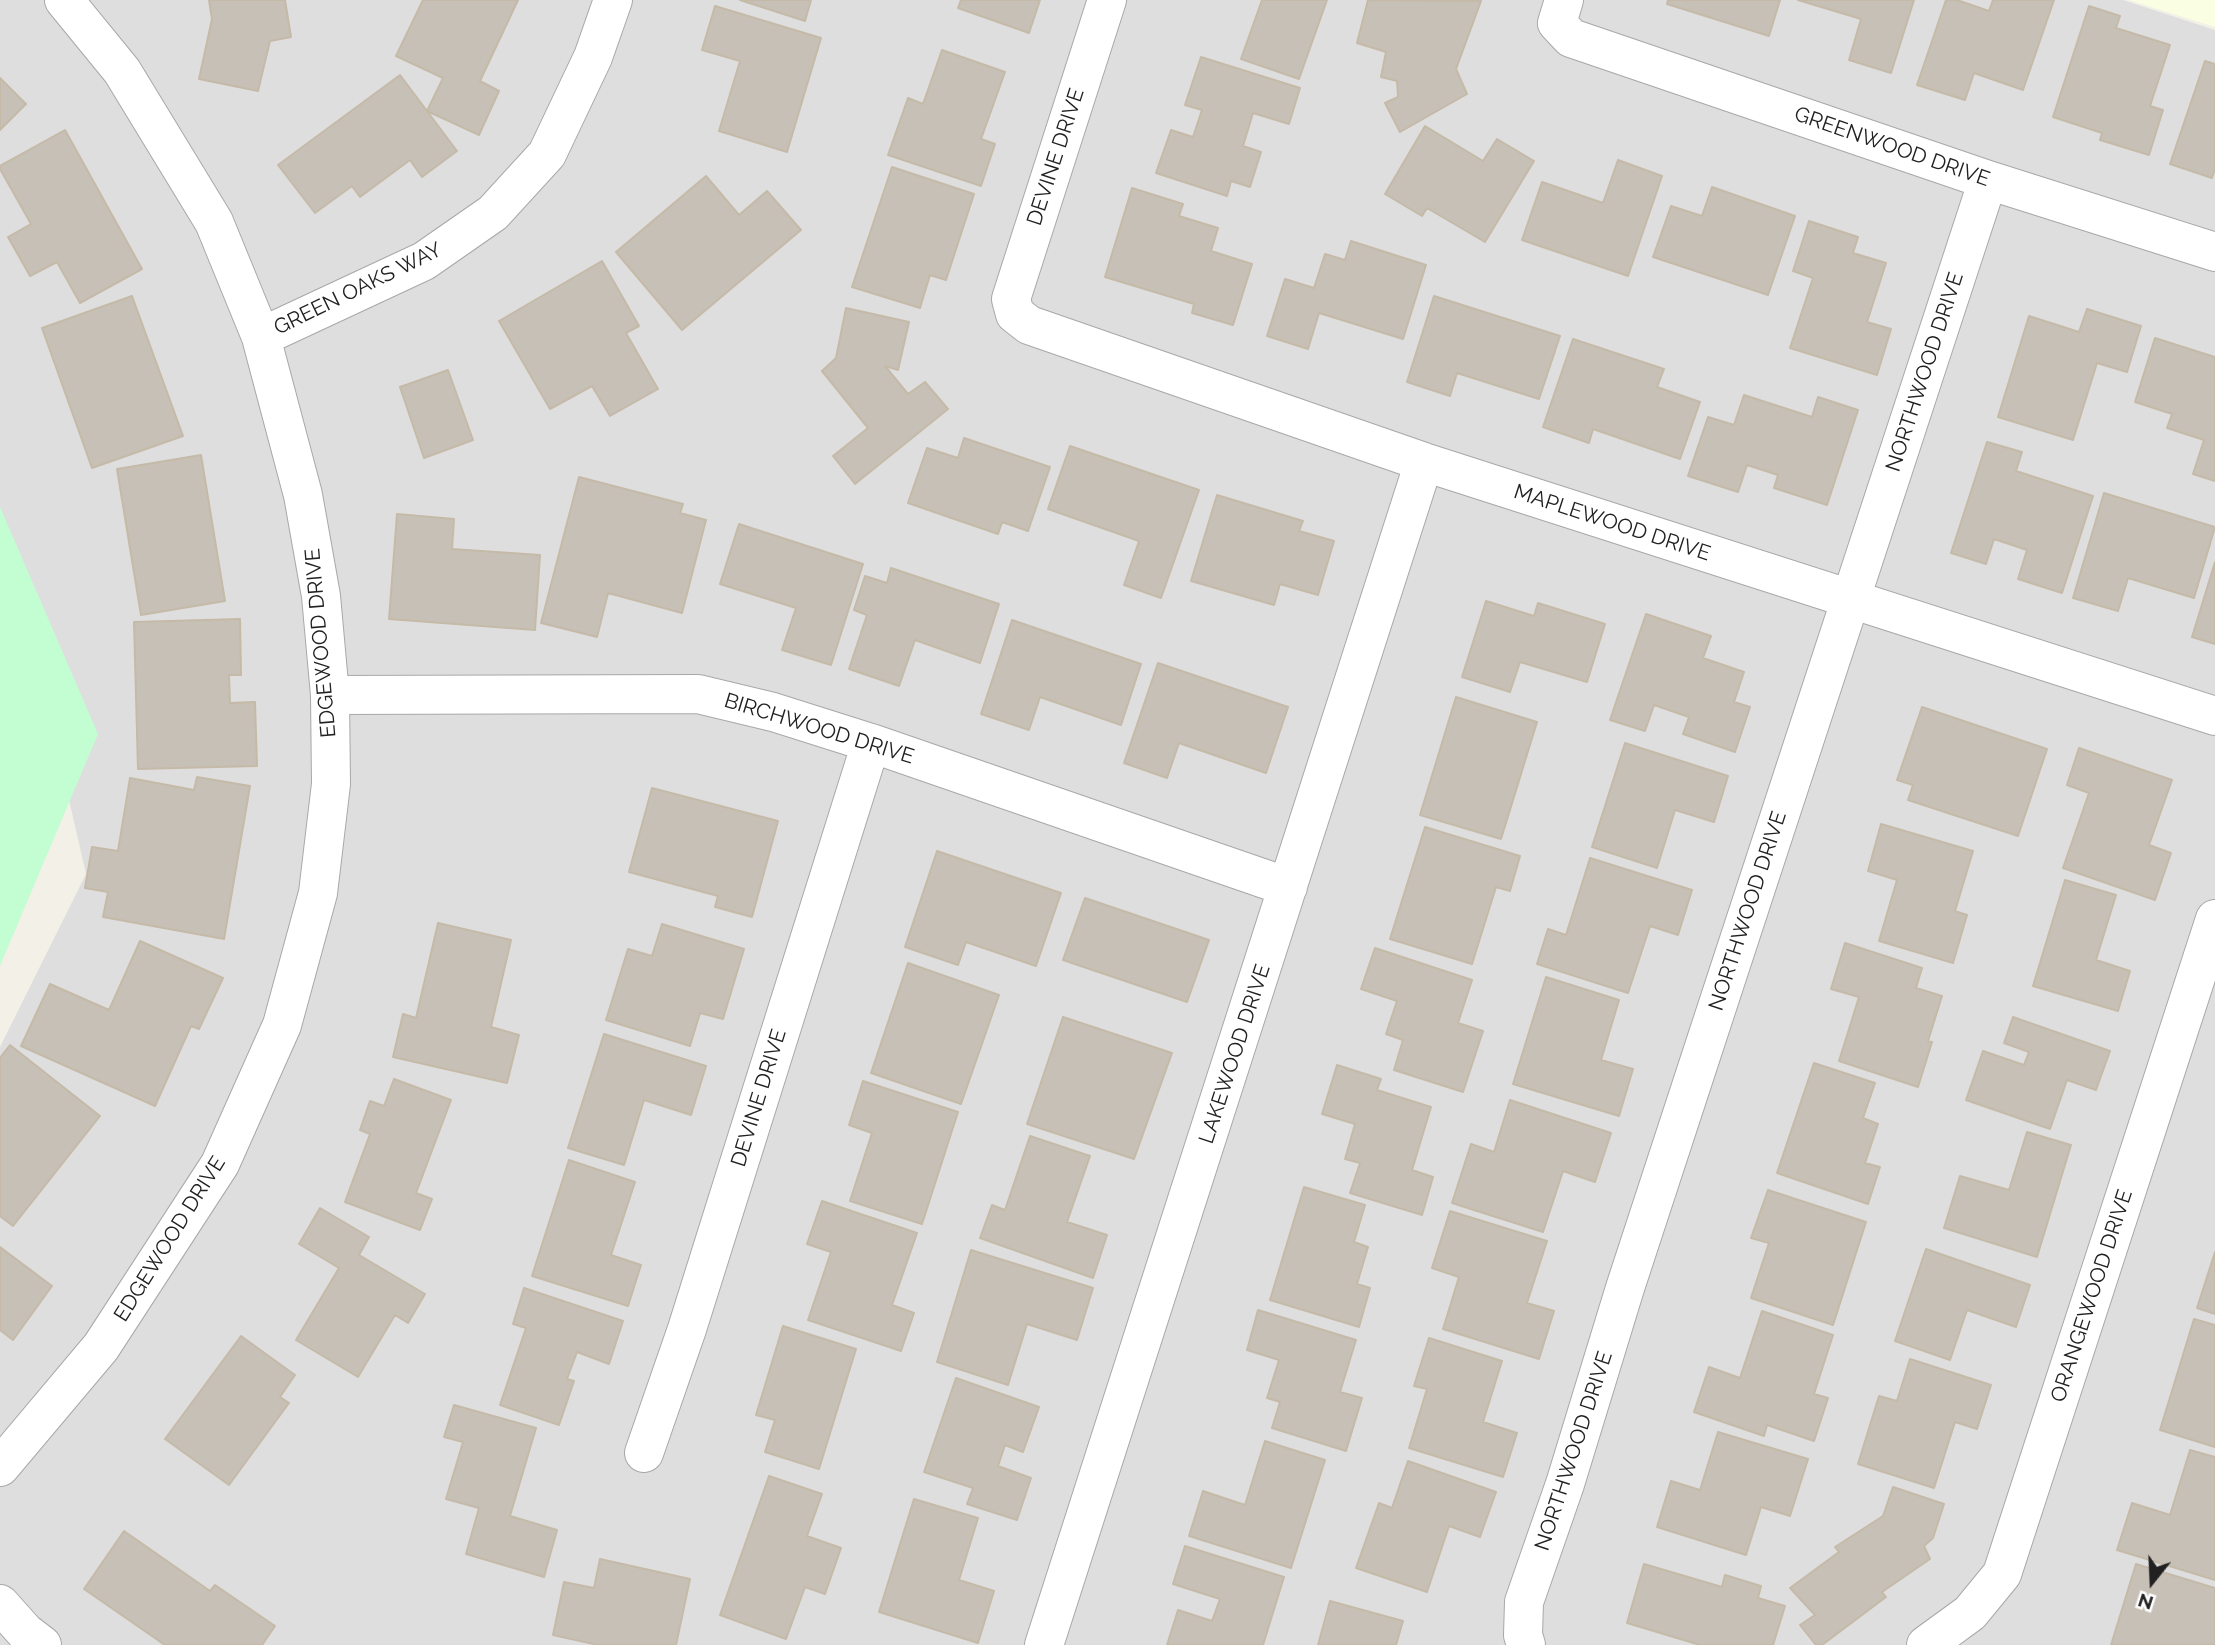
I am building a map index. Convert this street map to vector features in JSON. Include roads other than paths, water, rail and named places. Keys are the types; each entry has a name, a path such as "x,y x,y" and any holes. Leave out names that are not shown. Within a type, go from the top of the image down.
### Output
{"street":[{"name":"EDGEWOOD DRIVE","path":"0,1467 101,1347 220,1164 282,1025 318,893 331,784 330,695 321,596 303,495 261,337 214,222 122,71 64,0"},
{"name":"GREEN OAKS WAY","path":"261,337 424,261 493,213 547,154 593,57 613,0"},
{"name":"DEVINE DRIVE","path":"1015,314 1011,299 1107,0"},
{"name":"GREENWOOD DRIVE","path":"1564,0 1557,23 1572,38 1988,180 2215,252"},
{"name":"NORTHWOOD DRIVE","path":"1526,1645 1524,1602 1565,1484 1625,1288 1988,180"},
{"name":"MAPLEWOOD DRIVE","path":"1015,314 1029,325 1424,462 2215,716"},
{"name":"LAKEWOOD DRIVE","path":"1044,1645 1424,462"},
{"name":"BIRCHWOOD DRIVE","path":"330,695 698,694 773,712 871,743 1288,887"},
{"name":"DEVINE DRIVE","path":"644,1453 687,1329 871,743"},
{"name":"ORANGEWOOD DRIVE","path":"1926,1645 1970,1612 2001,1574 2215,919"},
{"path":"0,1604 25,1632 42,1645"}]}
